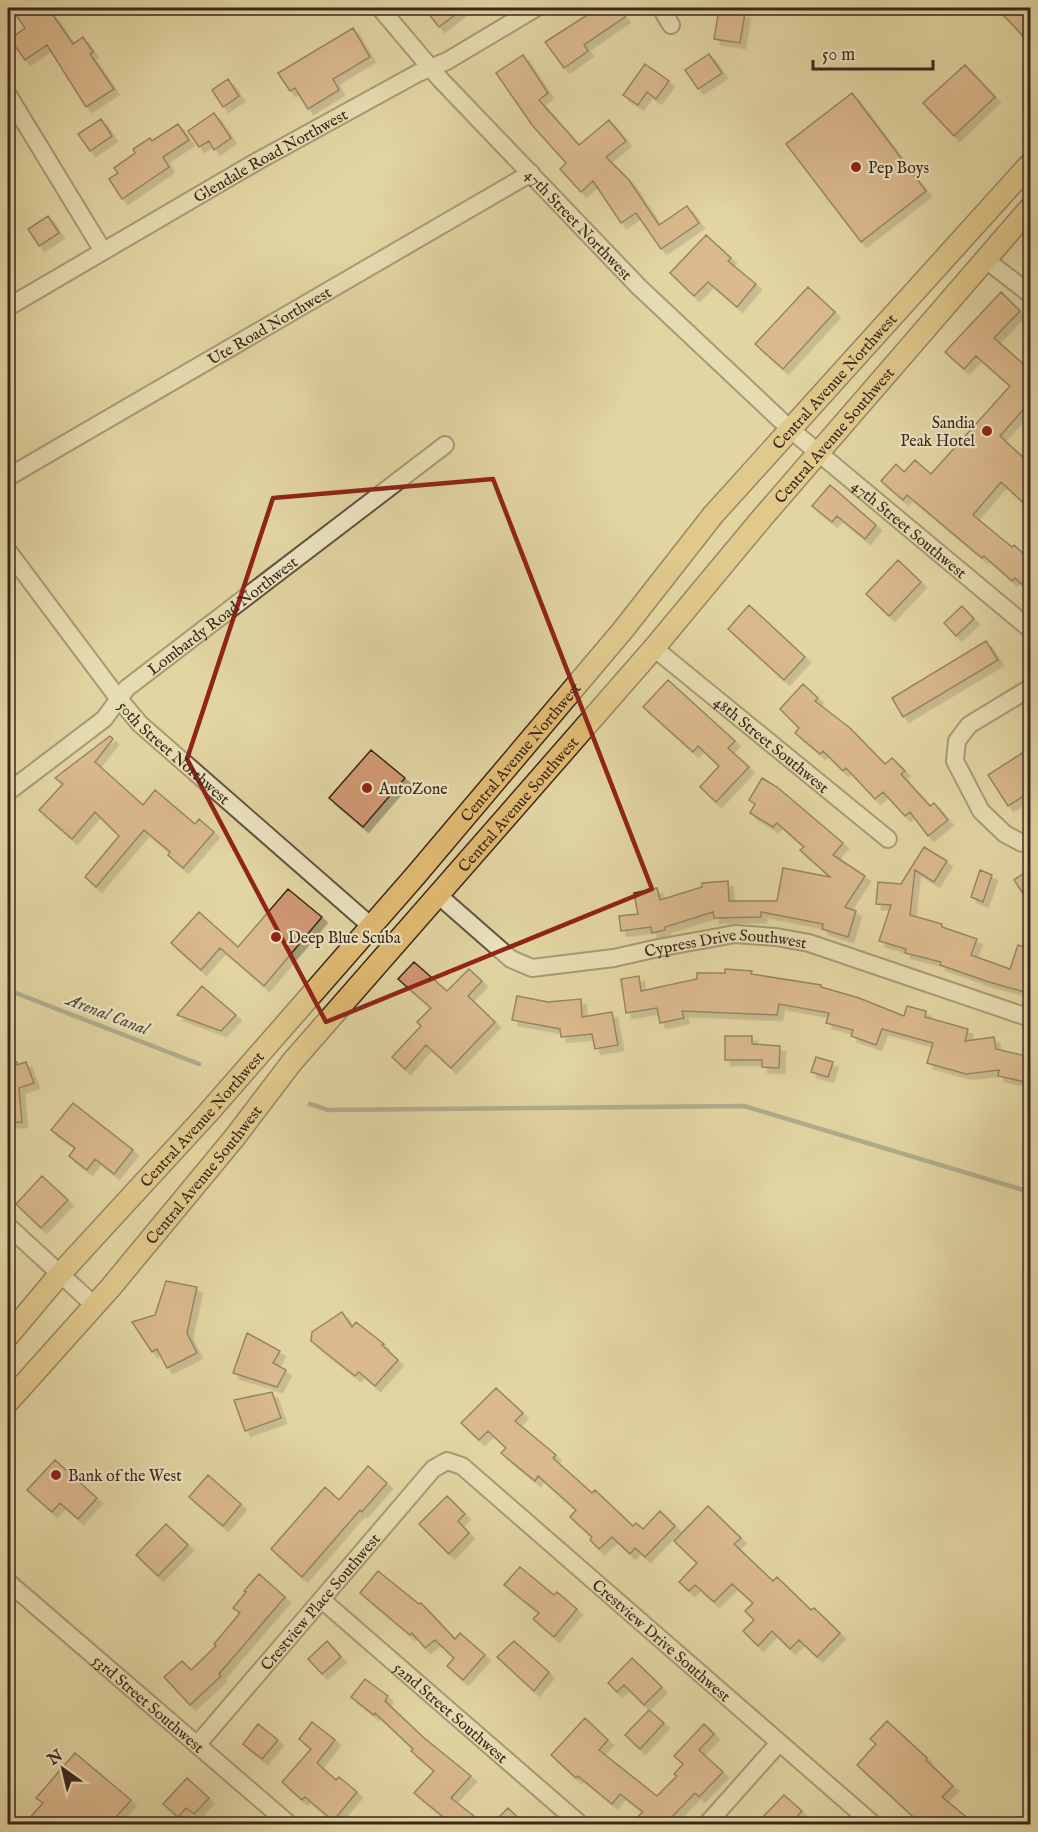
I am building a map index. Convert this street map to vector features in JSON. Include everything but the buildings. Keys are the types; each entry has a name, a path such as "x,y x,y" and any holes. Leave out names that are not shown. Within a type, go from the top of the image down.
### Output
{"main road":[{"name":"Central Avenue Northwest","path":"8,1336 60,1274 208,1113 371,926 623,630 713,515 1030,164"},
{"name":"Central Avenue Southwest","path":"8,1402 111,1287 235,1137 292,1062 654,648 818,452 1030,208"}],"street":[{"name":"47th Street Northwest","path":"380,8 430,68 639,287 790,429"},
{"name":"Glendale Road Northwest","path":"8,307 256,162 447,61 536,8"},
{"path":"661,8 671,25"},
{"path":"8,95 103,251"},
{"name":"Ute Road Northwest","path":"8,477 531,173"},
{"path":"986,260 1030,294"},
{"name":"47th Street Southwest","path":"790,429 1030,629"},
{"name":"Lombardy Road Northwest","path":"8,792 104,719 127,688 445,445"},
{"name":"50th Street Northwest","path":"8,551 118,698 141,724 371,926"},
{"name":"48th Street Southwest","path":"654,648 888,839"},
{"path":"1030,688 969,725 957,741 955,761 981,811 1005,834 1022,843 1030,843"},
{"name":"Cypress Drive Southwest","path":"438,895 511,959 532,968 614,958 735,934 776,937 809,943 1030,1018"},
{"path":"8,1226 94,1305"},
{"name":"Crestview Place Southwest","path":"197,1745 432,1469 447,1461"},
{"name":"Crestview Drive Southwest","path":"447,1461 462,1466 873,1824"},
{"name":"53rd Street Southwest","path":"8,1582 289,1824"},
{"name":"52nd Street Southwest","path":"322,1600 580,1824"},
{"path":"707,1824 779,1743"}],"highlighted area":[{"path":"493,479 652,889 326,1022 187,759 273,498"}],"waterway":[{"name":"Arenal Canal","path":"8,990 199,1064"},
{"path":"310,1104 328,1110 744,1106 1030,1192"}],"place":[{"name":"Pep Boys","path":"856,167"},
{"name":"Sandia Peak Hotel","path":"987,431"},
{"name":"AutoZone","path":"367,788"},
{"name":"Deep Blue Scuba","path":"276,937"},
{"name":"Bank of the West","path":"56,1475"}]}
